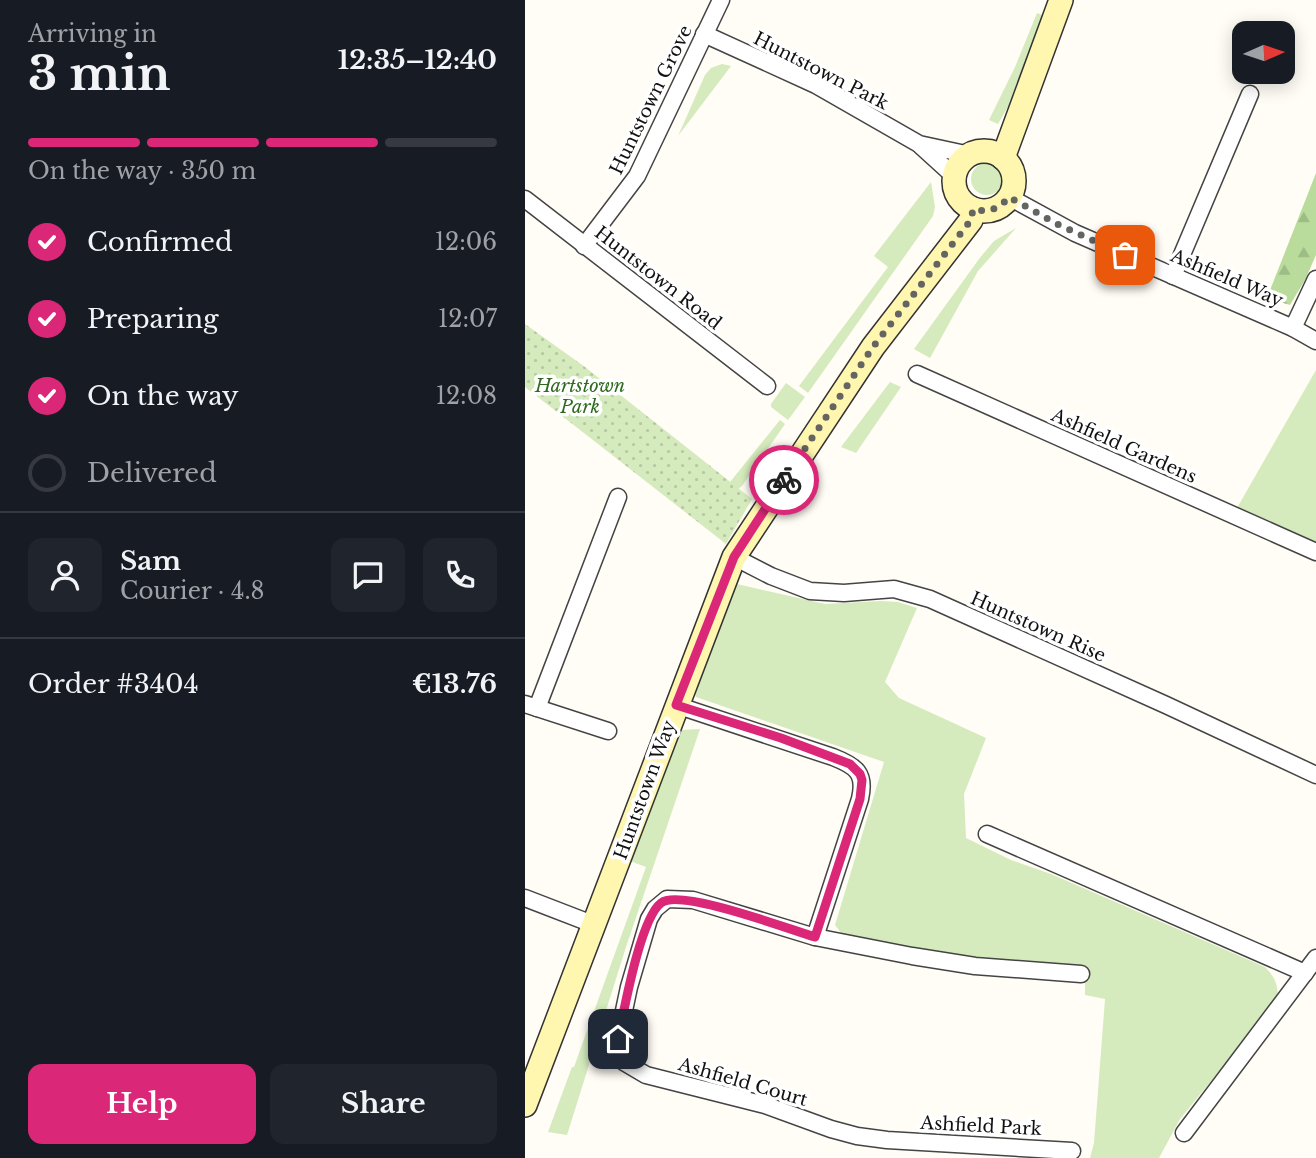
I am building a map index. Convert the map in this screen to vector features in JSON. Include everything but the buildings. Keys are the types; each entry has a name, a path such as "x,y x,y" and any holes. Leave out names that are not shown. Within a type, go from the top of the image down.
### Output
{"street":[{"name":"Huntstown Grove","path":"584,246 637,176 721,0"},
{"path":"1003,158 1062,0"},
{"name":"Huntstown Park","path":"704,34 816,85 919,144 954,176"},
{"path":"1173,276 1250,94"},
{"name":"Huntstown Park","path":"919,144 970,155"},
{"path":"986,151 1003,158 1012,172 1014,180 1009,197 997,208 989,211 973,209 958,196 954,176 958,167 970,155 986,151"},
{"name":"Ashfield Way","path":"1009,197 1067,229 1293,328 1316,341"},
{"name":"Huntstown Road","path":"525,199 767,386"},
{"name":"Huntstown Way","path":"525,1105 734,557 873,347 971,220 973,209"},
{"path":"1293,328 1316,279"},
{"name":"Ashfield Gardens","path":"917,374 1316,552"},
{"path":"608,731 531,706 618,497"},
{"name":"Huntstown Rise","path":"734,557 771,576 810,591 844,593 894,589 929,599 1316,775"},
{"path":"676,705 833,757 850,764 860,774 863,786 860,799 815,937"},
{"path":"987,834 1022,858 1305,973"},
{"path":"525,898 595,925"},
{"name":"Ashfield Court","path":"887,1140 831,1129 765,1105 646,1075 624,1062 618,1039 629,987 649,919 661,902 677,898 693,900 815,937 944,961 1081,974"},
{"path":"1184,1133 1316,958"},
{"name":"Ashfield Park","path":"887,1140 1072,1151"}],"green space":[{"path":"1037,13 1045,16 1013,98 998,124 989,120"},
{"path":"722,64 731,66 678,136 705,75 711,68"},
{"path":"987,163 999,167 1003,179 999,191 987,195 975,191 971,179 975,167"},
{"path":"1316,173 1316,255 1290,305 1267,298"},
{"path":"931,182 935,207 933,216 808,393 799,386 888,267 874,256"},
{"path":"1016,228 978,271 930,358 914,349 994,241"},
{"name":"Hartstown Park","path":"525,324 585,367 752,499 726,544 525,387"},
{"path":"1316,370 1316,543 1237,508"},
{"path":"890,382 901,387 856,453 841,447"},
{"path":"786,383 805,397 788,420 771,407"},
{"path":"780,420 785,424 742,486 737,490 726,487"},
{"path":"737,584 825,604 881,601 898,602 917,608 885,682 899,698 986,738 964,794 966,838 1011,860 1051,874 1265,967 1271,974 1277,985 1278,999 1180,1119 1159,1158 1090,1158 1094,1143 1105,999 1085,995 1085,973 955,959 865,941 841,933 835,925 884,762 696,697 693,688 733,588"},
{"path":"700,729 626,947 567,1135 548,1132 646,867 630,861 670,747 681,730"}],"way so far":[{"path":"784,480 873,347 971,220 973,209 989,211 997,208 1009,197 1059,225 1125,255"}],"route":[{"path":"618,1039 644,933 649,919 661,902 677,898 693,900 815,937 860,799 862,780 850,764 781,738 676,705 734,557 784,480"}]}
